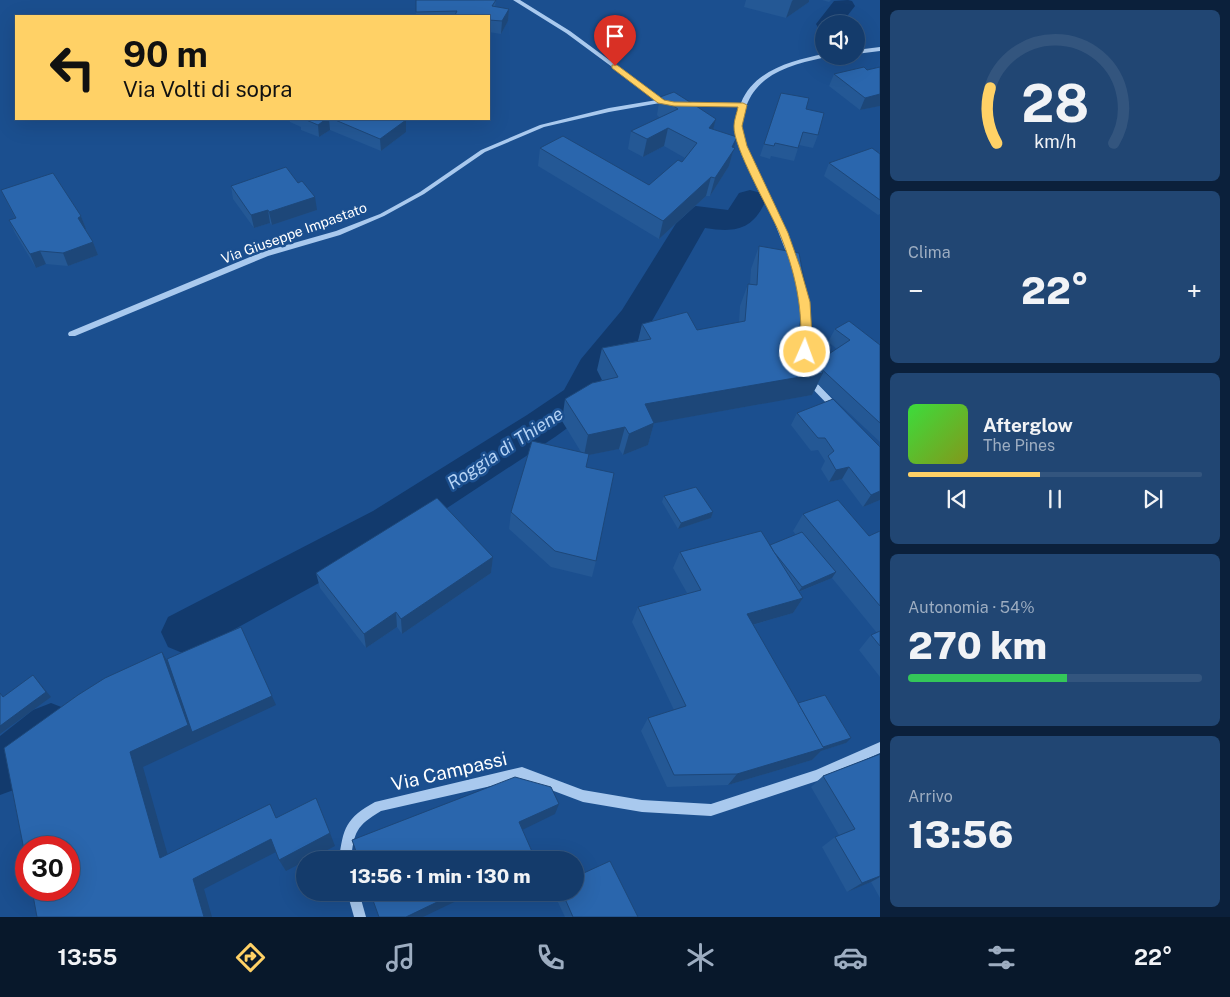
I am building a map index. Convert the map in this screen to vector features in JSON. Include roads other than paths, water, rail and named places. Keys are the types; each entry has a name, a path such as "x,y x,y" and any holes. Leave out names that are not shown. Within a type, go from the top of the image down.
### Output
{"street":[{"path":"516,0 568,32 667,103"},
{"path":"865,51 880,49"},
{"path":"796,267 784,233 743,146 738,126 743,105 751,90 762,78 798,61 815,58"},
{"name":"Via Giuseppe Impastato","path":"72,334 264,254 338,233 382,215 422,193 483,151 542,126 609,110 667,103 743,105"},
{"path":"798,276 805,302 806,337 803,364"},
{"path":"804,373 811,384 839,411"},
{"name":"Via Campassi","path":"346,851 348,833 360,816 379,806 522,773 583,796 642,806 711,810 817,775 880,747"},
{"path":"356,901 360,917"}],"waterway":[{"name":"Roggia di Thiene","path":"836,15 843,6"},
{"name":"Roggia di Thiene","path":"185,632 388,524 541,426 578,400 594,369 635,319 696,216 720,220 733,219 743,214 750,200"},
{"name":"Roggia di Thiene","path":"0,769 51,728"}]}
